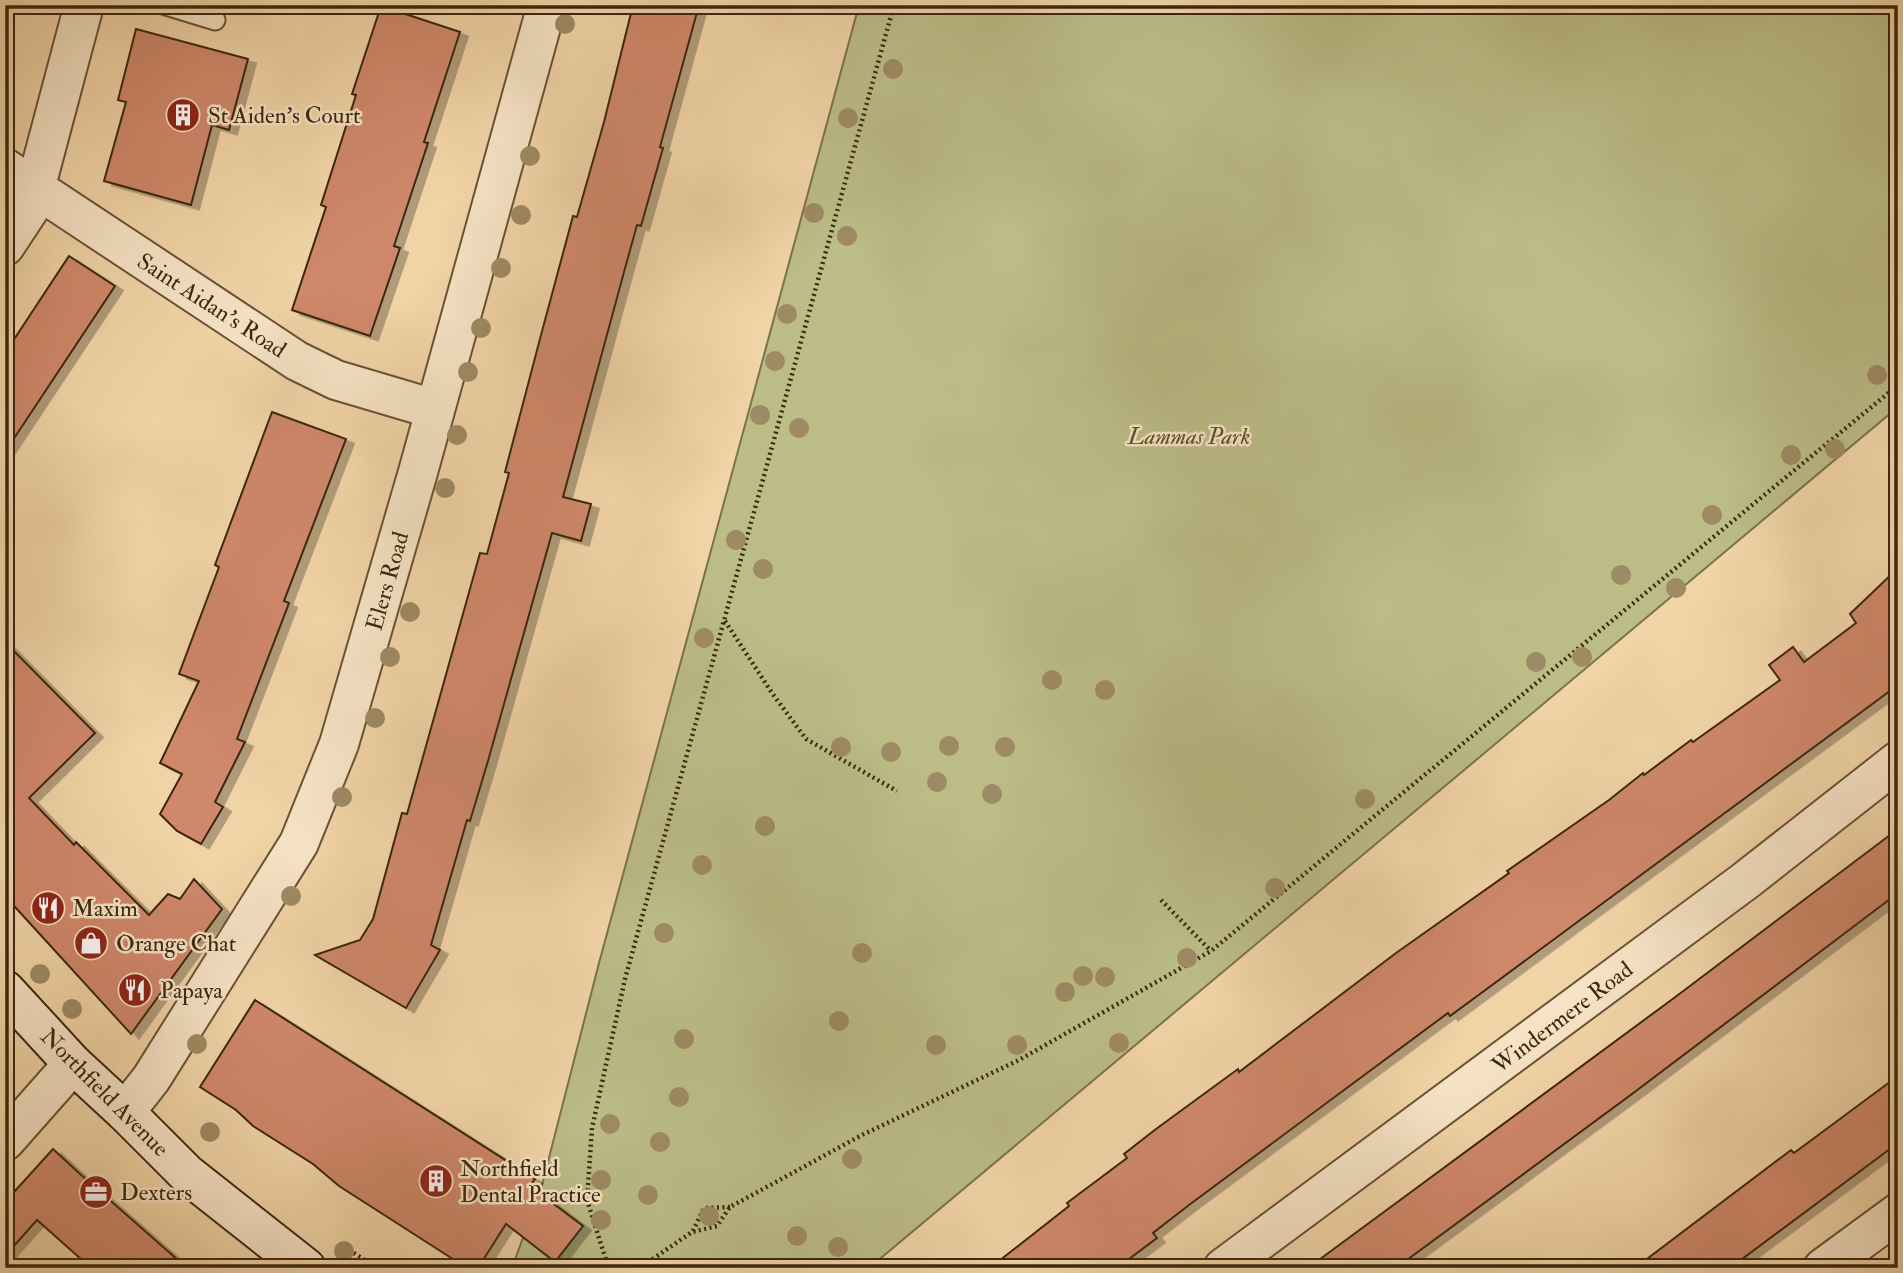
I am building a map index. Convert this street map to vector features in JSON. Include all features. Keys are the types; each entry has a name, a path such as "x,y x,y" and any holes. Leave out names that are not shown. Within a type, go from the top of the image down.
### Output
{"street":[{"path":"5,246 30,208 21,178 84,5"},
{"name":"Elers Road","path":"125,1112 151,1079 299,843 339,744 418,472 547,5"},
{"name":"Saint Aidan's Road","path":"21,178 297,361 336,380 435,409"},
{"name":"Windermere Road","path":"1223,1268 1745,881 1898,761"},
{"name":"Northfield Avenue","path":"5,990 74,1064 187,1174 306,1268"},
{"path":"5,1141 74,1064"},
{"path":"1824,1268 1898,1213"}],"lane":[{"path":"166,5 215,20"}],"path":[{"path":"606,1260 587,1199 593,1128 625,979 894,5"},
{"path":"692,1232 704,1208 730,1207 862,1135 1019,1060 1211,951 1898,385"},
{"path":"725,620 772,693 806,739 897,790"},
{"path":"1161,900 1211,951"},
{"path":"606,1260 641,1267 692,1232 718,1226 730,1207"},
{"path":"600,1268 606,1260"}],"green space":[{"name":"Lammas Park","path":"859,5 1898,5 1898,407 869,1268 512,1268 542,1185 599,963"}],"building":[{"path":"633,5 699,5 660,147 663,148 641,226 637,225 563,497 591,504 581,541 552,533 488,761 470,821 467,820 431,945 440,950 406,1008 315,955 360,940 373,919 402,813 407,814 480,553 487,554 509,473 505,472 541,335 573,216 577,217 604,122"},
{"path":"381,6 460,32 424,142 428,143 394,246 400,248 370,336 292,310 326,207 321,205 356,95 352,94"},
{"name":"St Aiden's Court","path":"136,29 248,59 229,130 212,125 191,205 104,181 126,102 118,100"},
{"path":"69,256 115,286 5,452 5,353"},
{"path":"272,412 346,439 284,601 289,603 237,739 245,742 215,802 223,807 201,844 177,831 160,814 182,774 160,763 199,681 179,674 219,567 215,565"},
{"path":"1898,568 1898,685 1189,1205 1153,1233 1157,1238 1117,1268 990,1268 1069,1206 1067,1203 1127,1158 1124,1154 1156,1129 1238,1069 1239,1072 1396,953 1643,773 1644,775 1691,740 1693,742 1780,680 1769,665 1793,647 1804,662 1856,623 1850,614"},
{"path":"5,642 95,733 29,798 74,845 76,842 149,915 168,894 180,899 194,879 222,909 131,1034 5,896"},
{"path":"1898,829 1898,893 1632,1094 1396,1268 1308,1268 1674,998"},
{"path":"255,1000 535,1179 530,1186 583,1226 555,1262 506,1224 478,1268 467,1268 339,1186 313,1164 253,1126 236,1110 200,1087"},
{"path":"1898,1076 1898,1143 1730,1268 1635,1268 1791,1150 1794,1153"},
{"path":"53,1149 187,1268 91,1268 37,1220 5,1256 5,1202"}],"place":[{"name":"St Aiden's Court","path":"183,115"},
{"name":"Maxim","path":"48,908"},
{"name":"Orange Chat","path":"91,943"},
{"name":"Papaya","path":"135,990"},
{"name":"Northfield Dental Practice","path":"436,1181"},
{"name":"Dexters","path":"96,1192"}]}
